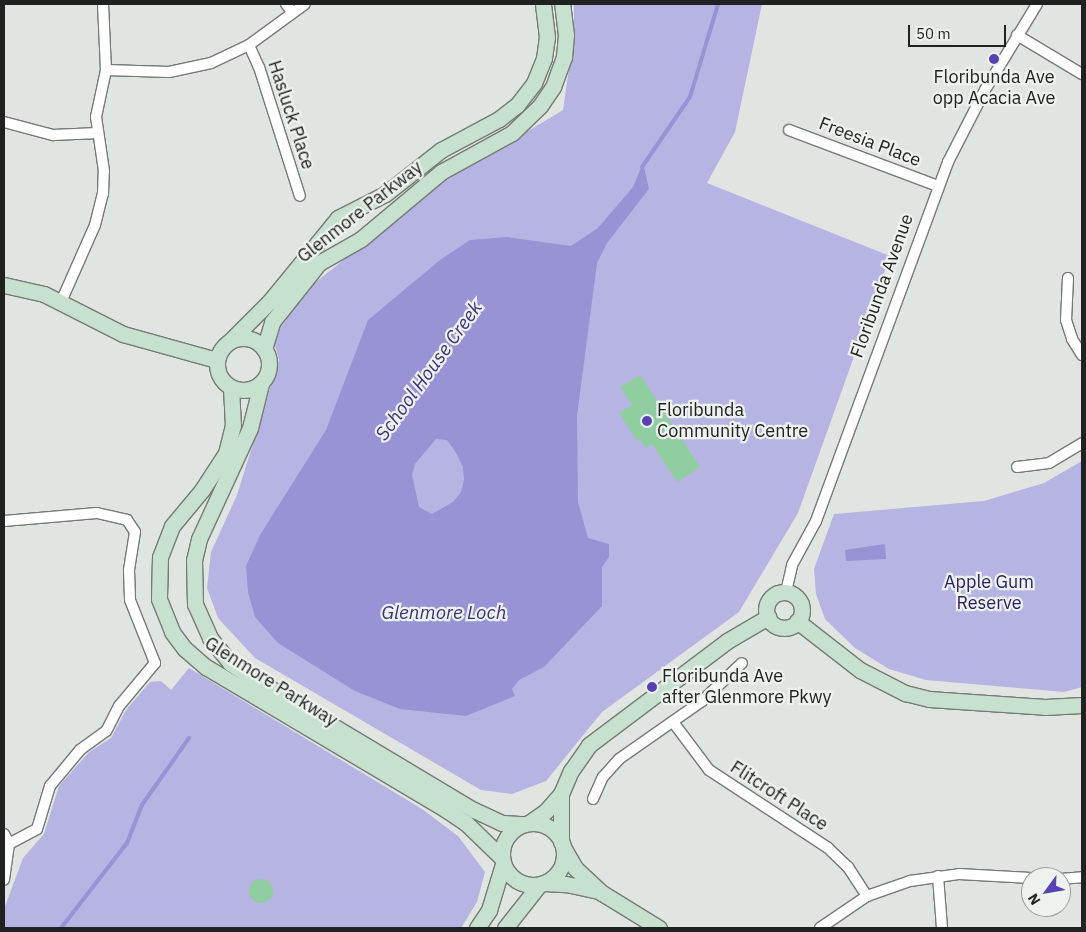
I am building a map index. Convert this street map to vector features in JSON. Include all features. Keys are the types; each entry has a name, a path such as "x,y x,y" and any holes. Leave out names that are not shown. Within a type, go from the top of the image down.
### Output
{"main road":[{"name":"Glenmore Parkway","path":"230,341 270,301 338,218 385,194 434,155 499,119 517,105 534,83 544,58 547,37 543,4"},
{"name":"Glenmore Parkway","path":"264,349 272,322 319,264 361,239 436,176 512,133 540,106 553,86 564,57 566,35 562,4"},
{"path":"4,285 29,289 61,302 123,334 216,360"},
{"path":"250,338 264,349 269,367 261,384 244,391 231,388 220,379 216,360 223,346 230,341 250,338"},
{"name":"Glenmore Parkway","path":"261,384 250,428 202,533 194,560 196,604 210,638 230,663 248,675 474,810 502,823 527,824"},
{"name":"Glenmore Parkway","path":"231,388 233,425 226,453 202,490 172,526 160,557 159,599 172,632 192,657 206,667 445,809 466,824 502,861"},
{"path":"786,592 799,601 802,611 797,621 784,627 774,624 768,617 768,601 776,594 786,592"},
{"path":"477,928 489,910 502,861 504,841 516,828 527,824 546,811 561,794 581,754 602,732 673,683 727,640 768,617"},
{"path":"797,621 860,670 880,683 911,695 1045,707 1082,704"},
{"path":"505,928 542,884 558,872 562,864 561,794"},
{"path":"527,824 548,827 562,844 575,868 602,893 659,928"},
{"path":"502,861 514,879 530,885 566,884 602,893"}],"street":[{"path":"61,302 101,204 104,171 98,133 97,111 106,70 107,31 103,4"},
{"path":"106,70 157,72 192,68 219,60 248,45 290,8 305,4"},
{"name":"Floribunda Avenue","path":"786,592 792,565 816,521 938,186 966,123 1037,4"},
{"path":"1017,35 1082,74"},
{"name":"Hasluck Place","path":"248,45 259,67 300,196"},
{"path":"4,122 53,135 98,133"},
{"name":"Freesia Place","path":"790,130 938,186"},
{"path":"1068,278 1066,320 1072,339 1082,355"},
{"path":"1017,467 1049,463 1082,443"},
{"path":"4,521 98,513 127,520 134,532 129,570 130,600 155,663 119,706 106,731 80,750 50,786 37,829 9,844"},
{"path":"593,799 613,764 674,722 717,689 742,663"},
{"name":"Flitcroft Place","path":"674,722 691,749 709,770 828,848 848,867 867,896"},
{"path":"4,834 9,844 4,880"},
{"path":"820,928 867,896 901,883 938,876 968,874 1021,877"},
{"path":"938,876 942,928"}],"green space":[{"path":"574,4 762,4 735,132 707,183 890,256 798,513 739,612 602,712 546,781 512,794 481,790 255,658 218,618 207,588 211,552 237,495 279,360 273,339 306,290 435,187 563,110 574,34"},
{"name":"Apple Gum Reserve","path":"1082,461 1082,687 1064,692 926,680 889,669 855,648 825,619 816,594 814,569 834,514 984,501 1044,483"},
{"path":"189,668 422,809 458,836 485,872 477,902 461,928 4,928 4,909 23,858 44,834 59,786 89,752 111,738 126,710 150,682 161,681 171,690"}],"water":[{"name":"Glenmore Loch","path":"643,163 649,189 607,243 597,263 577,416 578,502 588,538 609,544 609,557 602,567 602,606 544,667 519,680 512,689 515,696 466,716 400,709 355,691 278,643 255,617 248,592 246,566 260,535 326,430 368,320 440,260 470,240 507,237 571,246 598,228 633,187","holes":["436,439 447,440 463,467 464,480 461,492 453,502 432,514 419,507 412,475 415,464"]},
{"path":"885,544 886,559 846,561 845,550"}],"building":[{"name":"Floribunda Community Centre","path":"640,375 700,467 677,482 652,444 646,448 640,439 637,441 619,413 632,405 620,387"},
{"path":"261,879 269,883 273,891 269,899 261,903 253,899 249,891 253,883"}],"waterway":[{"name":"School House Creek","path":"642,167 690,97 718,4"},
{"name":"School House Creek","path":"61,928 127,843 142,805 189,738"}],"place":[{"name":"Floribunda Ave opp Acacia Ave","path":"994,59"},
{"name":"Floribunda Community Centre","path":"647,421"},
{"name":"Floribunda Ave after Glenmore Pkwy","path":"652,687"}]}
